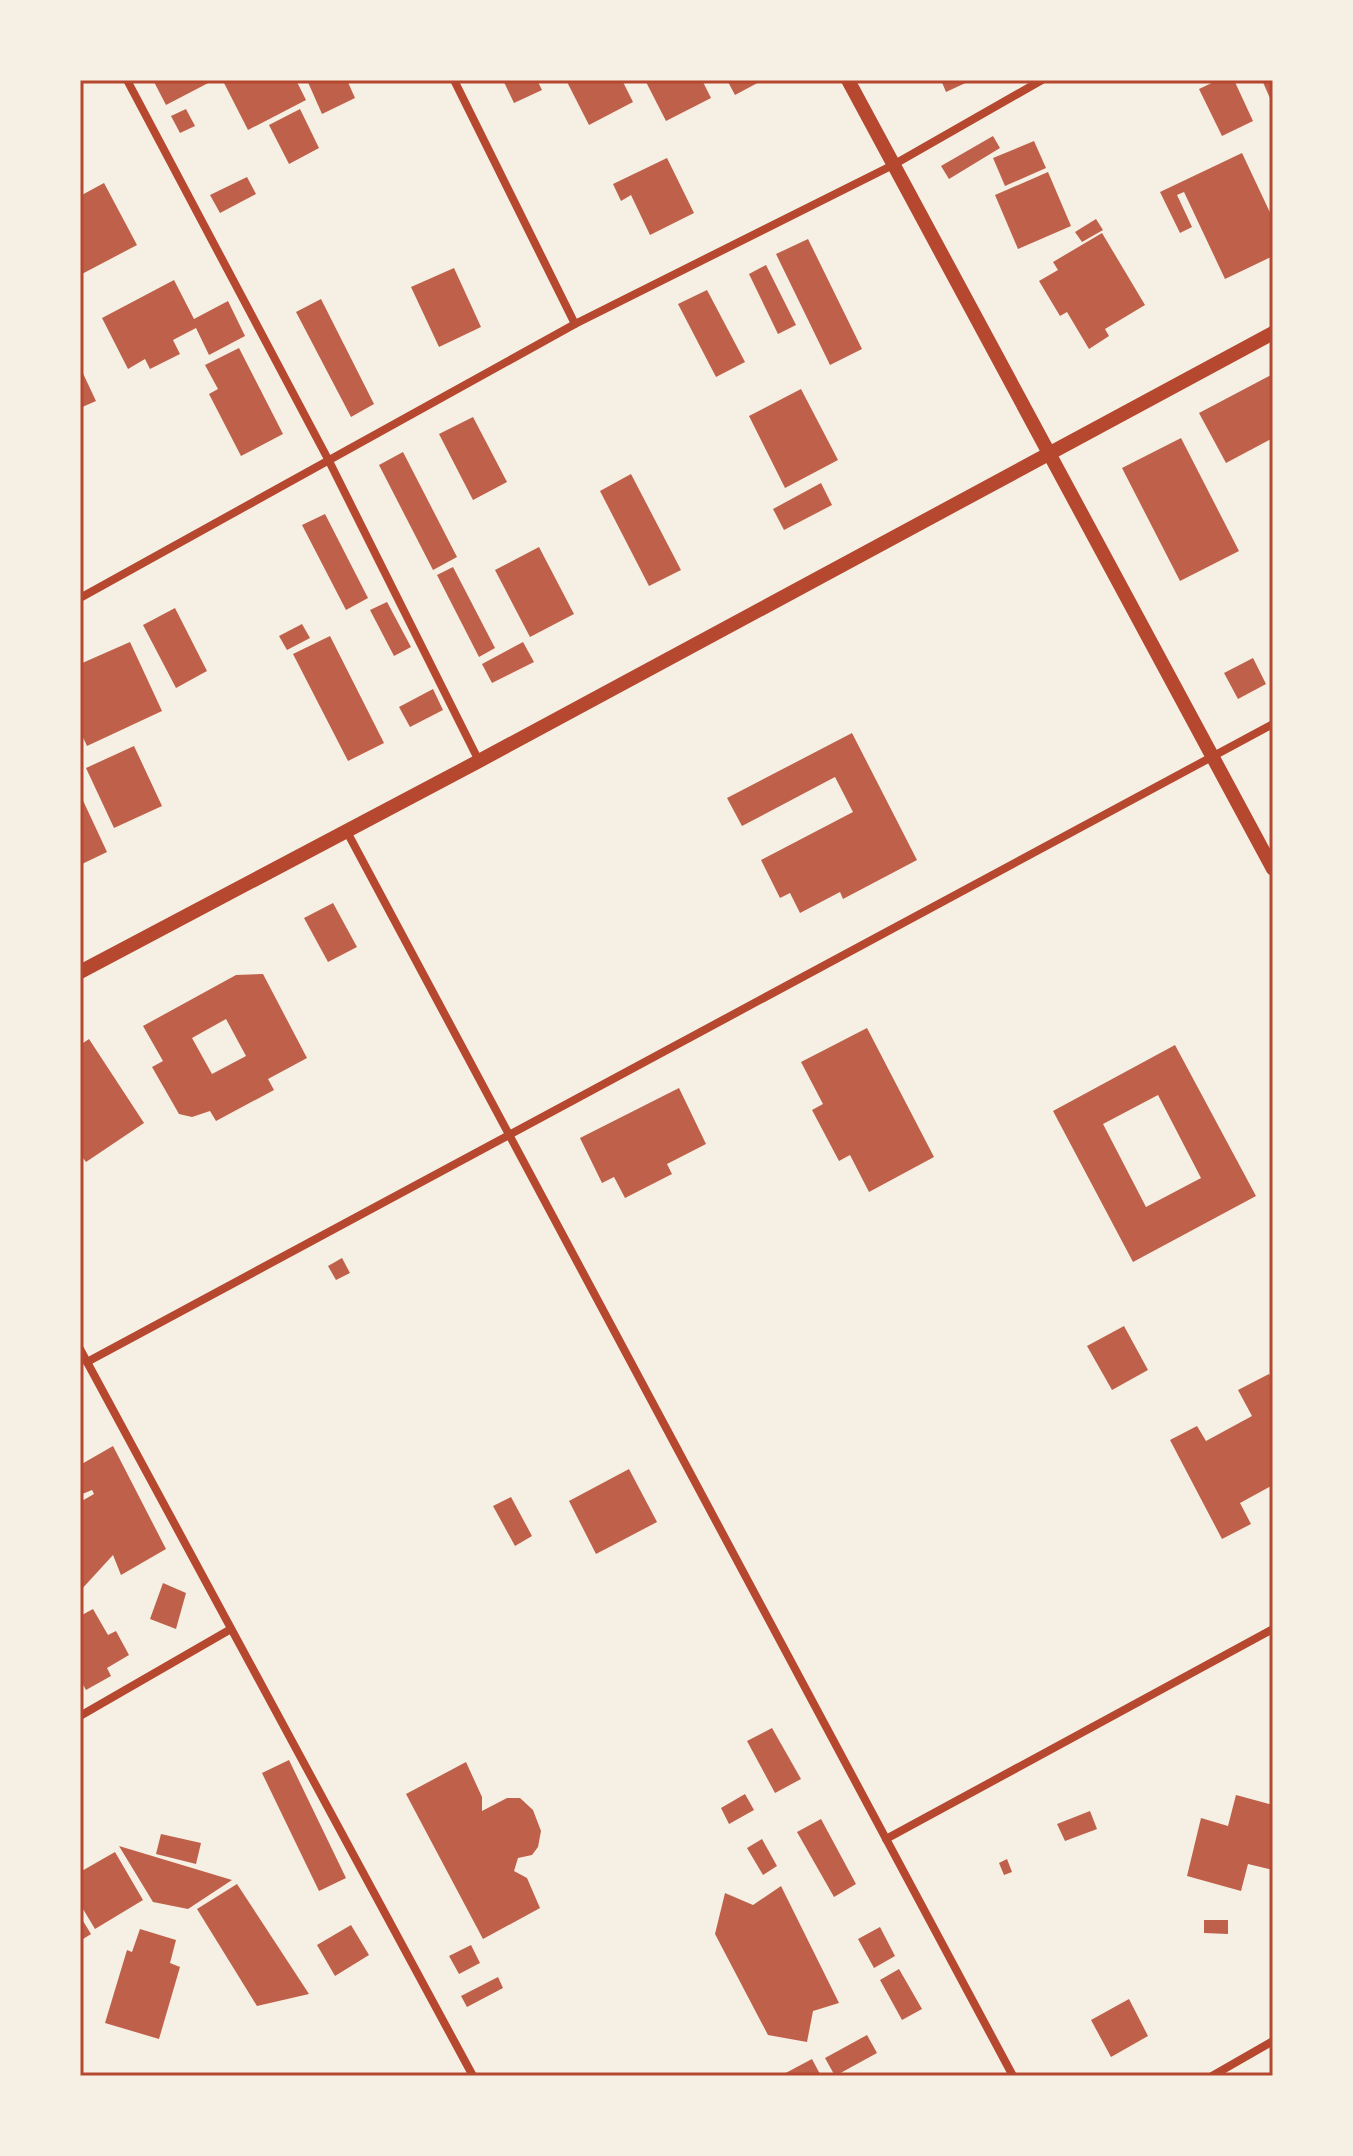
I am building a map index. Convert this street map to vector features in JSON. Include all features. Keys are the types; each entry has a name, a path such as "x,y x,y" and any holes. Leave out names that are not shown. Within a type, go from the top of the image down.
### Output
{"street":[{"path":"127,80 329,461 479,761"},
{"path":"454,80 575,324"},
{"path":"848,80 1273,869"},
{"path":"80,598 575,324 893,165 1042,80"},
{"path":"80,972 1273,333"},
{"path":"87,1362 1273,724"},
{"path":"346,830 1013,2076"},
{"path":"80,1349 473,2076"},
{"path":"80,1716 231,1629"},
{"path":"886,1839 1273,1629"},
{"path":"1212,2076 1273,2041"}],"building":[{"path":"153,80 214,80 166,105"},
{"path":"225,80 296,80 306,100 248,130"},
{"path":"307,80 347,80 355,98 322,114"},
{"path":"503,80 537,80 542,90 514,103"},
{"path":"566,80 622,80 633,102 589,125"},
{"path":"645,80 702,80 711,98 666,121"},
{"path":"727,80 763,80 735,95"},
{"path":"941,80 972,80 946,92"},
{"path":"1218,80 1234,80 1253,121 1222,136 1199,89"},
{"path":"1262,80 1273,80 1273,105"},
{"path":"186,109 195,126 180,133 171,116"},
{"path":"300,109 319,148 289,164 269,125"},
{"path":"993,136 1000,148 949,179 941,166"},
{"path":"1034,141 1046,168 1005,186 993,158"},
{"path":"1242,153 1273,219 1273,256 1225,279 1184,192 1177,195 1192,227 1180,233 1160,192"},
{"path":"667,158 694,213 650,235 631,195 621,201 613,184"},
{"path":"1048,172 1071,226 1018,249 995,195"},
{"path":"247,177 256,194 220,213 210,195"},
{"path":"104,183 137,245 80,275 80,196"},
{"path":"1096,219 1103,230 1082,242 1075,232"},
{"path":"1102,233 1145,305 1105,329 1109,336 1089,349 1067,312 1060,316 1039,281 1058,270 1053,262"},
{"path":"808,239 862,349 830,365 776,254"},
{"path":"766,265 796,325 778,334 749,274"},
{"path":"454,268 481,327 439,347 411,287"},
{"path":"174,280 194,319 228,301 245,336 209,355 196,328 173,340 180,354 150,369 145,359 128,369 102,318"},
{"path":"707,290 745,362 716,377 678,304"},
{"path":"321,299 374,404 351,417 296,312"},
{"path":"239,348 283,434 241,456 209,394 218,389 205,365"},
{"path":"80,367 96,401 80,408"},
{"path":"1273,374 1273,438 1226,463 1199,413"},
{"path":"801,389 838,460 785,488 749,416"},
{"path":"473,417 507,482 473,500 439,434"},
{"path":"1181,438 1239,551 1180,581 1122,468"},
{"path":"403,452 457,557 433,570 379,465"},
{"path":"631,474 681,570 649,586 600,491"},
{"path":"821,483 832,505 784,530 773,509"},
{"path":"325,514 368,598 346,610 302,525"},
{"path":"539,547 574,614 530,637 495,570"},
{"path":"453,567 495,648 479,657 437,575"},
{"path":"387,602 411,647 394,656 370,610"},
{"path":"175,608 207,671 176,688 143,625"},
{"path":"302,624 310,638 287,650 279,636"},
{"path":"330,636 384,743 348,761 293,654"},
{"path":"130,642 162,711 87,746 80,731 80,664"},
{"path":"523,642 534,662 492,683 482,664"},
{"path":"1253,658 1266,684 1238,699 1224,673"},
{"path":"433,689 443,710 410,727 399,707"},
{"path":"852,733 917,860 843,899 840,892 800,913 790,893 780,898 761,860 853,812 835,777 742,826 727,798"},
{"path":"134,746 162,806 114,828 86,768"},
{"path":"80,794 107,852 80,865"},
{"path":"333,903 357,947 328,962 304,918"},
{"path":"263,974 307,1058 268,1079 274,1090 216,1121 210,1111 192,1117 179,1114 152,1067 163,1061 143,1026 236,975","holes":["226,1019 246,1056 212,1074 192,1038"]},
{"path":"867,1028 934,1157 869,1192 850,1155 839,1161 812,1110 823,1104 801,1062"},
{"path":"89,1039 144,1123 86,1162 80,1154 80,1045"},
{"path":"1175,1045 1256,1196 1133,1262 1053,1111","holes":["1158,1095 1201,1178 1146,1207 1103,1124"]},
{"path":"679,1088 706,1144 667,1164 672,1174 625,1198 614,1177 602,1183 580,1138"},
{"path":"342,1258 350,1273 336,1280 328,1266"},
{"path":"1124,1326 1148,1370 1112,1390 1087,1346"},
{"path":"1269,1374 1273,1381 1273,1485 1240,1503 1251,1524 1222,1539 1170,1440 1197,1426 1206,1441 1252,1416 1238,1390"},
{"path":"113,1446 166,1549 121,1575 113,1555 80,1591 80,1502 94,1494 92,1490 80,1495 80,1465"},
{"path":"629,1469 657,1522 596,1554 569,1501"},
{"path":"511,1497 532,1536 515,1546 493,1506"},
{"path":"163,1583 186,1593 176,1629 150,1619"},
{"path":"93,1609 108,1635 116,1631 129,1655 107,1668 111,1676 86,1690 80,1679 80,1616"},
{"path":"772,1728 801,1779 775,1793 747,1741"},
{"path":"289,1760 346,1878 319,1891 262,1773"},
{"path":"466,1762 482,1797 482,1811 507,1798 520,1798 533,1810 541,1831 538,1847 532,1855 518,1858 514,1871 527,1878 540,1908 483,1939 406,1794"},
{"path":"745,1794 754,1810 729,1824 721,1808"},
{"path":"1236,1795 1273,1805 1273,1870 1248,1864 1241,1891 1187,1876 1201,1818 1228,1826"},
{"path":"1090,1811 1097,1829 1065,1841 1057,1824"},
{"path":"821,1819 856,1884 834,1897 797,1832"},
{"path":"161,1834 201,1843 196,1864 156,1854"},
{"path":"762,1839 777,1866 763,1875 747,1848"},
{"path":"119,1846 232,1880 188,1909 153,1902"},
{"path":"115,1852 143,1900 95,1929 80,1904 80,1872"},
{"path":"1007,1859 1012,1872 1004,1875 999,1863"},
{"path":"237,1884 309,1994 257,2006 197,1909"},
{"path":"781,1886 839,2003 813,2011 807,2042 768,2035 715,1934 725,1893 753,1905"},
{"path":"80,1916 91,1934 80,1941"},
{"path":"1204,1920 1228,1920 1228,1934 1204,1933"},
{"path":"351,1925 369,1955 335,1976 317,1945"},
{"path":"880,1927 895,1956 874,1968 858,1939"},
{"path":"140,1929 176,1940 170,1963 180,1967 159,2039 105,2023 127,1950 132,1952"},
{"path":"471,1945 480,1963 459,1974 449,1956"},
{"path":"899,1969 922,2009 902,2020 880,1980"},
{"path":"498,1977 503,1988 467,2007 461,1996"},
{"path":"1129,1999 1148,2036 1111,2057 1091,2020"},
{"path":"867,2035 877,2053 835,2076 825,2058"},
{"path":"812,2059 821,2076 780,2076"}]}
